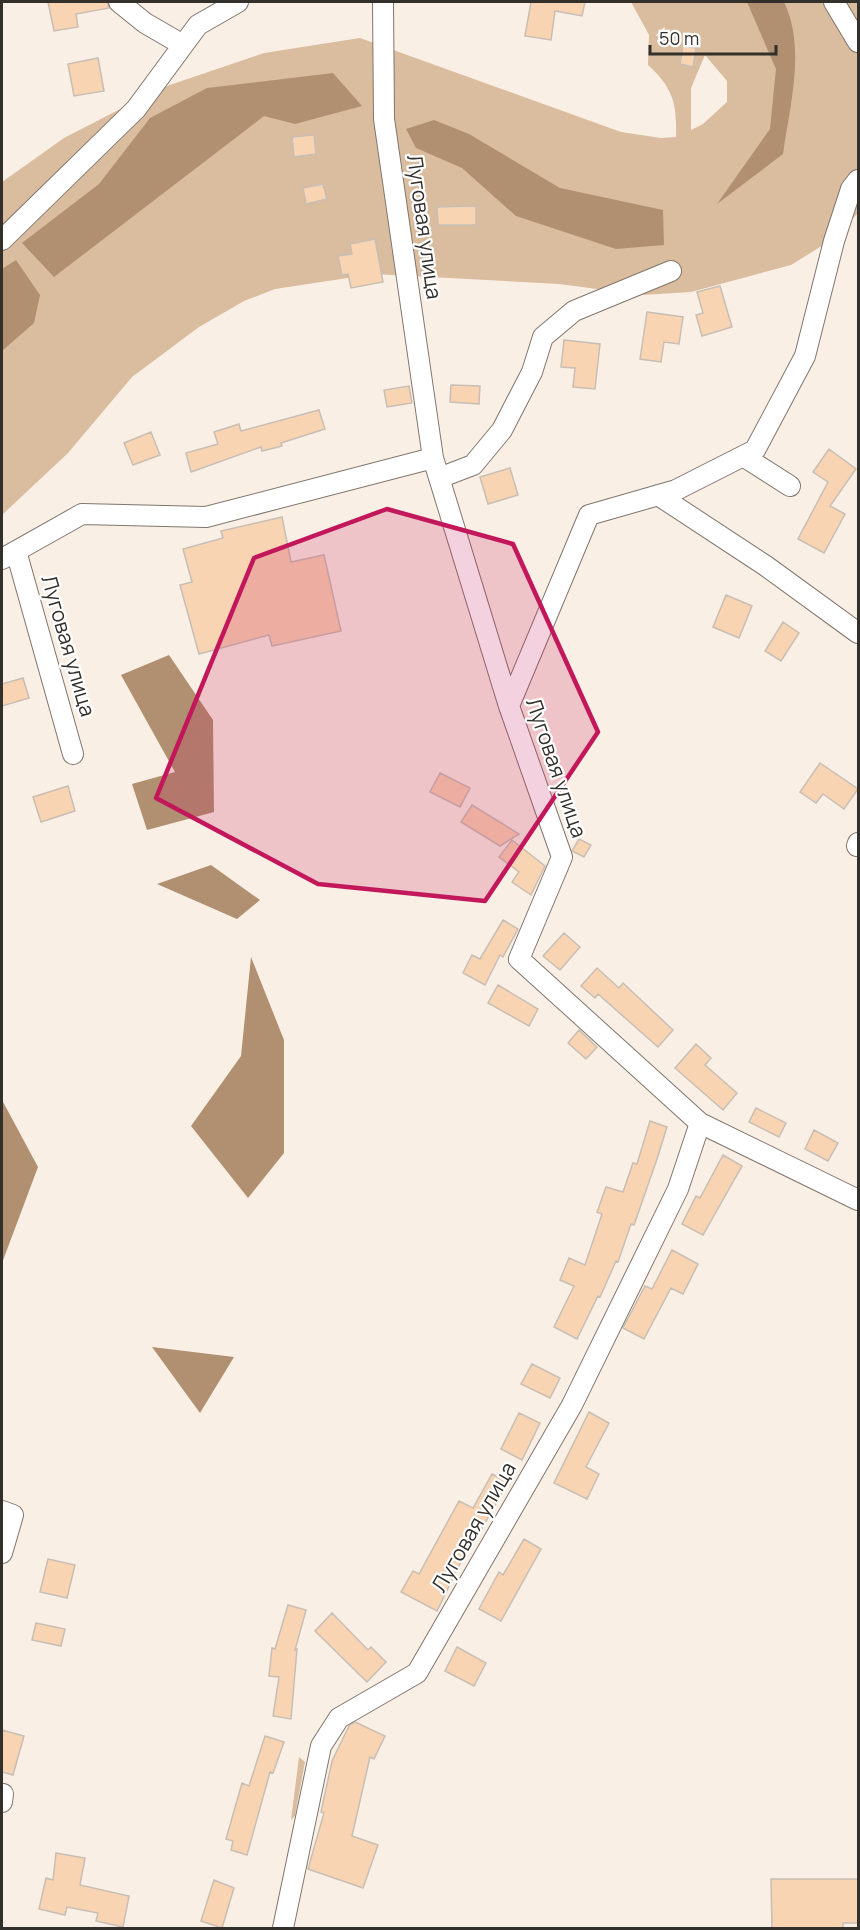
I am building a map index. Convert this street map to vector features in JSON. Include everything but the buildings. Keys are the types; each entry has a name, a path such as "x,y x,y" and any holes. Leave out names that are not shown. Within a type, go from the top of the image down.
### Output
{"street":[{"path":"119,2 145,23 183,45"},
{"path":"2,240 136,109 198,25 238,2"},
{"name":"Луговая улица","path":"383,2 384,119 433,458 509,706 562,857 519,959 700,1123 858,1200"},
{"path":"834,2 858,42"},
{"path":"509,706 589,515 676,490 755,450 805,356 834,241 851,189 858,180"},
{"path":"439,478 473,465 502,430 532,372 543,337 574,311 670,271"},
{"path":"743,456 790,486"},
{"name":"Луговая улица","path":"73,754 9,555 82,514 206,517 433,458"},
{"path":"658,495 766,566 858,633"},
{"name":"Луговая улица","path":"283,1929 321,1746 339,1718 417,1673 572,1405 678,1189 700,1123"},
{"path":"2,1511 13,1515 2,1553"}],"highlighted area":[{"path":"387,509 513,544 598,732 485,901 318,884 156,798 254,558"}],"shaded area":[{"path":"631,2 858,2 858,213 833,239 791,265 691,292 643,295 559,284 374,274 275,289 244,301 199,327 132,377 68,453 2,515 2,182 64,138 161,88 264,53 360,38 621,132 661,138 676,137 676,115 672,97 663,81 648,65 649,35","holes":["705,55 727,81 727,102 703,124 691,130 691,88"]},
{"path":"747,2 784,2 791,20 794,38 792,96 783,154 717,204 770,129 776,69"},
{"path":"333,73 362,106 295,124 264,116 54,277 22,243 99,184 150,118 207,88"},
{"path":"434,120 469,134 560,188 663,210 664,245 616,249 516,216 462,168 416,148 406,129"},
{"path":"16,260 40,295 34,323 2,351 2,269"},
{"path":"169,655 213,720 214,812 147,830 132,784 175,772 121,675"},
{"path":"211,865 260,900 237,919 157,884"},
{"path":"251,957 284,1040 284,1153 248,1198 191,1126 241,1056"},
{"path":"2,1100 38,1167 2,1263"},
{"path":"152,1347 234,1357 200,1413"},
{"path":"299,1757 305,1762 295,1816 291,1820"}]}
